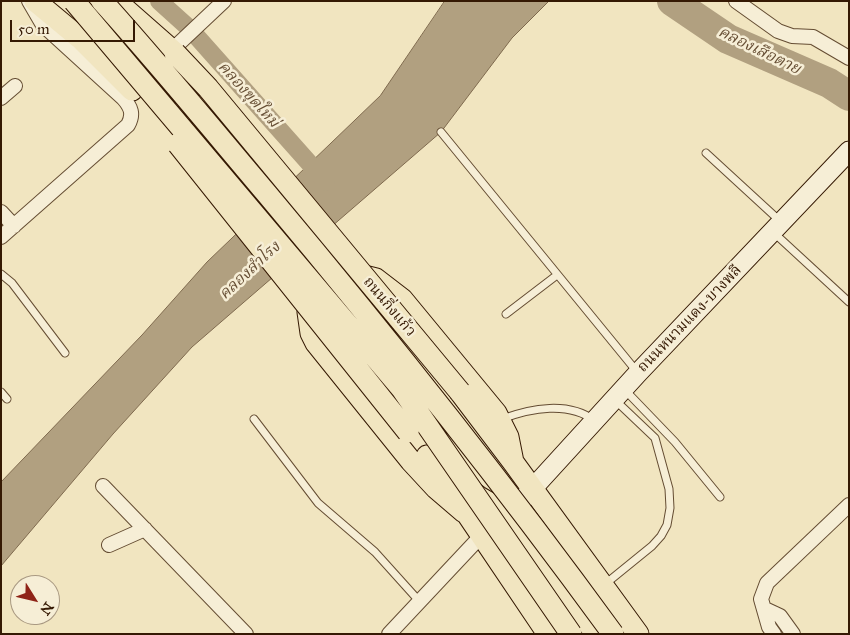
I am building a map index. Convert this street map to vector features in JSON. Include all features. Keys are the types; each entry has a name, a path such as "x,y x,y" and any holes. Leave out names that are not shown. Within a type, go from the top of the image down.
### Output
{"main road":[{"path":"35,1 82,40 149,108 427,456 548,634"},
{"path":"74,1 402,389 571,634"},
{"path":"102,1 139,42 348,291 532,523 613,634"},
{"name":"ถนนกิ่งแก้ว","path":"116,1 178,46 208,88 460,392 514,462 638,634"},
{"name":"ถนนหนามแดง-บางพลี","path":"510,515 532,487 638,373 849,151"},
{"path":"464,512 436,488 411,461 323,352 311,333 308,312 352,275 376,279 402,299 499,420 508,437 514,462"},
{"path":"427,456 479,497 510,515 596,634"}],"street":[{"path":"1,237 128,125 132,115 129,104 43,25 28,1"},
{"path":"178,46 202,19 224,1"},
{"path":"736,1 778,31 792,36 813,37 849,58"},
{"path":"1,98 15,86"},
{"path":"1,212 14,226"},
{"path":"103,486 246,634"},
{"path":"774,634 769,628 761,599 767,583 849,505"},
{"path":"109,545 145,530"},
{"path":"389,634 481,536"},
{"path":"764,609 780,616 793,634"}],"lane":[{"path":"441,132 638,373"},
{"path":"706,153 849,302"},
{"path":"1,274 12,283 66,353"},
{"path":"506,314 557,275"},
{"path":"1,392 7,399"},
{"path":"619,395 675,442 720,497"},
{"path":"603,585 652,546 661,536 667,525 670,508 669,489 654,438 619,395"},
{"path":"499,420 512,415 556,408 584,413 595,421"},
{"path":"254,419 318,503 375,552 420,602"}],"water":[{"name":"คลองสำโรง","path":"445,1 549,1 512,38 441,132 192,347 113,434 1,566 1,482 142,335 207,262 380,96"}],"waterway":[{"name":"คลองขุดใหม่","path":"159,1 190,29 326,182"},
{"name":"คลองเสือตาย","path":"672,1 728,39 829,83 849,96"}]}
